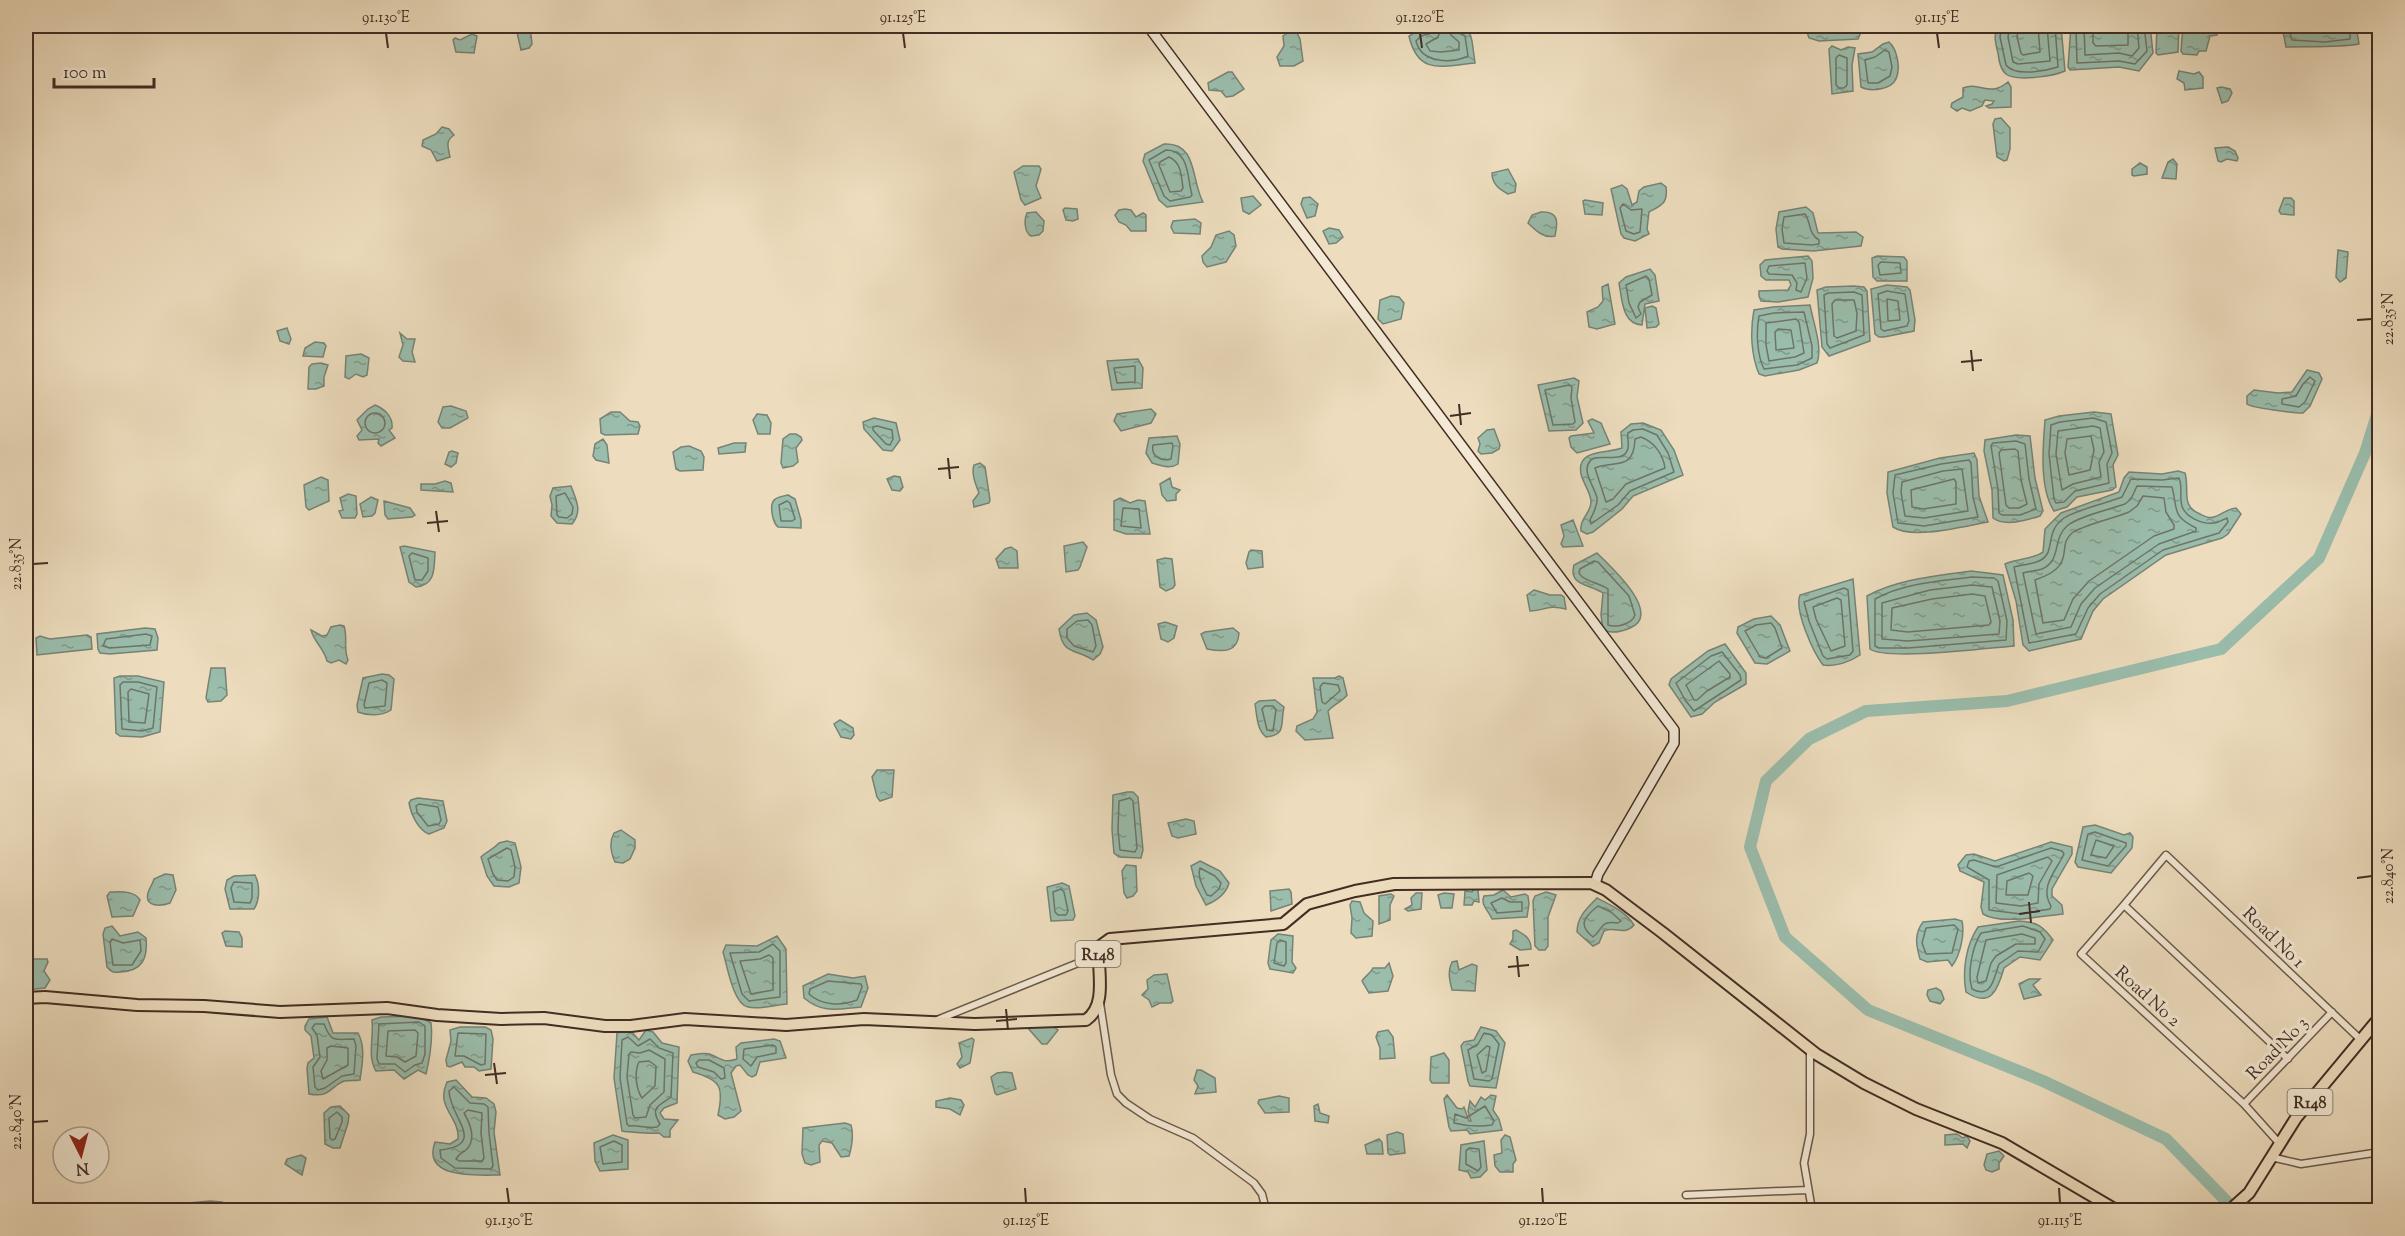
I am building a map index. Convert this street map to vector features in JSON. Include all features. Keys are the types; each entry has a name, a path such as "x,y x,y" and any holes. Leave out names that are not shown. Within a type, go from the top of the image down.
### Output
{"main road":[{"path":"1148,26 1674,730 1674,743 1598,873 1595,884 1663,933 1810,1049 1864,1083 1916,1109 2002,1143 2116,1210"},
{"name":"R148","path":"1100,999 1099,947 1110,939 1284,924 1307,904 1355,891 1394,884 1577,882 1595,884"},
{"path":"26,998 45,997 137,1005 204,1006 280,1012 387,1008 437,1015 501,1019 544,1018 605,1026 631,1026 685,1019 786,1025 864,1019 975,1024 1086,1020 1094,1014 1100,999"},
{"name":"R148","path":"2230,1210 2249,1193 2296,1118 2379,1017"}],"street":[{"name":"Road No 1","path":"2124,905 2166,855 2361,1040"},
{"path":"2124,905 2288,1059"},
{"name":"Road No 2","path":"2124,905 2081,954 2244,1104"},
{"path":"933,1021 1098,955"},
{"path":"1100,999 1111,1075 1117,1094 1150,1119 1193,1138 1254,1183 1262,1194 1266,1210"},
{"name":"Road No 3","path":"2244,1104 2332,1012"},
{"path":"1810,1049 1810,1134 1804,1163 1812,1210"},
{"path":"2244,1104 2279,1143"},
{"path":"2270,1157 2301,1164 2379,1152"},
{"path":"1686,1195 1807,1190"}],"water":[{"path":"530,26 532,44 529,48 521,50 516,28"},
{"path":"1447,26 1469,30 1475,63 1433,66 1419,58 1409,36 1419,30"},
{"path":"1805,26 1858,26 1861,32 1858,39 1819,41 1809,38"},
{"path":"1997,26 2061,26 2065,71 2053,75 2026,78 2006,74 2002,70 1996,46"},
{"path":"2071,26 2150,26 2153,53 2139,71 2119,67 2070,70 2068,67"},
{"path":"2157,26 2179,26 2178,52 2158,55 2156,53"},
{"path":"2183,26 2215,26 2218,32 2217,35 2210,36 2206,51 2199,51 2197,55 2183,54 2181,51"},
{"path":"2282,26 2356,26 2359,44 2286,47"},
{"path":"1291,30 1296,31 1300,39 1303,61 1294,66 1280,66 1277,57 1284,46 1283,36"},
{"path":"472,34 477,36 474,53 456,52 453,40 455,38 460,40"},
{"path":"1889,42 1897,59 1896,79 1885,88 1861,87 1858,54 1872,52"},
{"path":"1832,46 1841,50 1848,47 1855,48 1852,65 1853,91 1832,94 1829,49"},
{"path":"2179,71 2194,74 2199,72 2203,77 2203,88 2185,90 2184,83 2177,79"},
{"path":"1232,72 1244,89 1233,96 1226,97 1221,91 1209,90 1208,83"},
{"path":"2008,82 2011,87 2011,107 1989,108 1986,106 1994,101 1985,100 1982,106 1970,111 1962,108 1957,111 1951,107 1952,103 1963,97 1963,88 1975,86 1995,89"},
{"path":"2217,88 2230,89 2232,93 2228,101 2222,103"},
{"path":"2001,118 2010,128 2010,149 2007,160 2004,161 1997,157 1993,124 1995,119"},
{"path":"442,127 449,129 454,135 448,142 450,157 437,161 431,150 422,146 423,140 436,134"},
{"path":"1164,144 1175,145 1183,149 1188,156 1203,202 1167,207 1159,200 1143,161 1145,154"},
{"path":"2228,147 2235,151 2237,161 2227,159 2218,161 2215,148"},
{"path":"2173,159 2177,164 2176,179 2162,178 2168,162"},
{"path":"2140,163 2147,167 2147,174 2132,175 2132,169"},
{"path":"1023,166 1039,166 1041,169 1036,186 1041,198 1025,205 1021,200 1014,172"},
{"path":"1508,169 1516,184 1515,192 1508,194 1497,186 1492,173"},
{"path":"1661,183 1666,187 1666,197 1661,205 1649,212 1647,229 1649,234 1635,241 1624,238 1621,234 1611,189 1622,185 1627,189 1632,205 1637,202 1639,191 1644,187"},
{"path":"1253,196 1261,205 1249,214 1243,211 1241,198"},
{"path":"1310,197 1318,204 1315,216 1307,218 1301,204 1303,198"},
{"path":"2284,198 2291,198 2294,201 2294,215 2281,214 2279,211"},
{"path":"1583,201 1603,203 1602,215 1585,214"},
{"path":"1806,207 1813,213 1818,233 1856,232 1863,237 1861,246 1813,251 1778,247 1776,229 1779,212"},
{"path":"1065,208 1077,209 1078,219 1066,220 1063,210"},
{"path":"1119,210 1131,210 1136,217 1143,213 1146,215 1146,231 1131,231 1119,222 1115,215"},
{"path":"1036,212 1044,221 1043,231 1039,235 1031,236 1026,229 1025,219 1027,213"},
{"path":"1541,212 1551,213 1556,218 1555,236 1543,235 1528,223 1532,215"},
{"path":"1195,219 1201,223 1200,234 1174,233 1171,227 1173,221"},
{"path":"1329,228 1339,230 1343,237 1336,243 1329,244 1323,231"},
{"path":"1229,231 1234,235 1236,246 1226,262 1207,267 1202,256 1211,247 1216,235"},
{"path":"2338,250 2348,252 2346,278 2340,282 2336,277"},
{"path":"1808,256 1812,261 1813,278 1808,297 1778,302 1761,301 1759,291 1788,290 1791,285 1789,280 1766,280 1761,276 1760,265 1765,260"},
{"path":"1877,256 1904,257 1907,261 1907,281 1877,281 1873,277 1872,258"},
{"path":"1650,269 1655,275 1659,301 1645,304 1642,325 1635,324 1624,310 1619,283 1626,277"},
{"path":"1608,284 1615,324 1597,329 1589,327 1587,312 1598,307 1603,301 1602,287"},
{"path":"1887,285 1907,287 1910,290 1915,320 1914,331 1884,337 1875,334 1871,289"},
{"path":"1826,287 1864,287 1867,291 1870,341 1829,356 1822,347 1817,290"},
{"path":"1391,296 1399,297 1404,303 1401,319 1383,324 1378,319 1380,300"},
{"path":"1810,305 1819,350 1817,363 1799,370 1765,376 1759,374 1752,343 1754,310"},
{"path":"1652,306 1656,308 1659,324 1656,327 1647,328 1645,308"},
{"path":"287,328 291,339 289,344 280,341 277,331"},
{"path":"400,333 407,339 415,339 412,352 415,362 403,361 399,357 403,345"},
{"path":"315,342 324,343 326,346 323,357 303,356 305,348"},
{"path":"361,354 369,358 367,375 363,377 356,374 349,379 345,377 346,356"},
{"path":"1138,359 1143,368 1142,388 1112,390 1107,361"},
{"path":"312,364 328,365 324,386 308,389 309,367"},
{"path":"2307,370 2319,373 2322,379 2310,406 2303,413 2265,409 2247,404 2247,396 2254,390 2292,392"},
{"path":"1574,378 1579,381 1577,397 1583,423 1576,430 1549,431 1538,385"},
{"path":"375,405 390,417 392,428 389,430 395,438 381,446 378,443 379,439 359,440 357,436 362,430 357,420"},
{"path":"451,406 466,411 468,418 450,428 442,428 438,422 443,407"},
{"path":"1151,409 1156,414 1151,423 1121,431 1114,421 1117,414"},
{"path":"611,412 620,412 630,421 638,422 640,426 638,434 605,435 601,433 600,419"},
{"path":"2094,412 2111,414 2118,455 2113,465 2116,487 2112,490 2077,497 2067,507 2054,511 2049,502 2044,479 2045,420"},
{"path":"757,414 767,415 771,423 770,434 758,434 753,420"},
{"path":"874,418 896,423 900,440 892,451 883,450 864,429 863,422"},
{"path":"1592,419 1601,423 1610,444 1577,453 1571,447 1569,438 1594,433 1588,421"},
{"path":"1643,423 1661,430 1674,450 1683,475 1633,496 1622,509 1593,532 1587,534 1581,531 1582,523 1591,505 1581,474 1583,460 1594,454 1622,448 1621,432 1631,424"},
{"path":"1494,429 1500,445 1499,449 1492,453 1481,454 1478,451 1480,444 1478,438 1487,430"},
{"path":"790,434 796,434 802,440 796,448 798,462 793,466 783,468 781,463 783,439"},
{"path":"2016,435 2030,436 2035,478 2043,511 2040,516 2016,522 1998,521 1993,518 1992,490 1984,451 1985,440"},
{"path":"1177,436 1180,444 1178,464 1169,467 1152,463 1146,453 1149,438"},
{"path":"603,439 607,445 609,463 596,460 593,456 595,444"},
{"path":"734,443 746,443 745,452 719,454 718,448"},
{"path":"689,446 701,451 704,457 703,470 680,471 676,469 673,452 681,447"},
{"path":"449,452 458,453 456,463 451,467 445,464"},
{"path":"1974,453 1977,460 1979,496 1988,522 1926,532 1902,531 1893,527 1887,493 1888,472 1940,458"},
{"path":"980,463 985,467 990,500 989,503 974,507 973,501 979,493 973,468 974,465"},
{"path":"2178,471 2185,473 2188,502 2194,511 2210,518 2236,508 2241,514 2228,534 2222,538 2166,555 2103,599 2093,611 2081,639 2029,651 2023,645 2016,601 2005,564 2043,552 2045,529 2061,513 2119,492 2129,472 2162,474"},
{"path":"894,476 900,477 903,487 900,491 892,490 887,479"},
{"path":"321,477 328,480 329,501 309,510 306,507 304,485"},
{"path":"1170,478 1172,487 1180,490 1176,494 1176,500 1167,501 1162,495 1160,484"},
{"path":"445,481 451,483 453,492 421,490 421,484"},
{"path":"571,486 578,505 577,515 572,524 557,523 551,516 550,496 553,488"},
{"path":"348,494 356,496 357,514 355,518 342,518 339,511 343,510 340,498"},
{"path":"788,495 795,499 801,528 778,527 775,522 772,514 774,500"},
{"path":"371,497 378,500 375,513 372,516 363,517 360,504"},
{"path":"1120,498 1130,503 1138,500 1145,501 1150,534 1126,534 1114,530 1114,501"},
{"path":"384,501 410,508 415,515 388,519 385,515"},
{"path":"1573,520 1583,546 1563,547 1561,544 1564,536 1561,525"},
{"path":"1083,542 1087,547 1080,567 1078,570 1066,572 1064,546"},
{"path":"400,547 435,552 433,575 423,586 416,587 409,582"},
{"path":"1011,547 1017,551 1018,568 999,568 996,559 1005,549"},
{"path":"1251,550 1262,551 1263,567 1248,569 1246,563"},
{"path":"1597,553 1622,578 1638,601 1641,612 1639,621 1630,628 1613,632 1603,630 1601,615 1603,593 1577,581 1574,577 1574,565"},
{"path":"1172,559 1175,585 1166,591 1160,587 1157,560"},
{"path":"1971,571 2003,575 2013,620 2014,646 1916,654 1896,654 1870,649 1867,596 1904,582"},
{"path":"1853,579 1860,655 1842,663 1823,665 1814,651 1802,620 1800,595"},
{"path":"1534,590 1550,595 1561,595 1564,597 1566,609 1550,607 1530,611 1527,595"},
{"path":"1087,613 1096,620 1103,647 1100,654 1093,660 1067,648 1063,644 1059,629 1074,615"},
{"path":"1771,616 1780,625 1790,651 1767,664 1755,663 1737,633 1738,627 1754,619"},
{"path":"1165,622 1177,626 1174,638 1168,642 1161,639 1158,624"},
{"path":"344,626 345,630 348,660 346,664 339,660 331,663 327,661 311,630 322,636 327,635 331,627"},
{"path":"145,628 155,629 158,638 157,650 110,654 100,653 98,649 97,634"},
{"path":"1233,628 1239,633 1233,648 1224,651 1207,649 1201,634"},
{"path":"87,635 91,637 92,649 37,655 36,638 40,636 50,639"},
{"path":"1725,644 1746,673 1746,684 1715,702 1702,714 1691,717 1669,685 1671,679 1708,651"},
{"path":"211,668 225,668 227,695 221,701 208,702 206,698"},
{"path":"382,674 394,679 391,710 375,715 358,712 357,705 363,678"},
{"path":"138,676 164,682 160,732 142,737 120,736 116,733 114,678"},
{"path":"1339,676 1343,678 1347,695 1328,711 1333,738 1305,740 1296,731 1297,726 1313,719 1317,712 1313,678"},
{"path":"1275,700 1284,707 1281,728 1277,734 1266,737 1259,727 1255,704 1259,701"},
{"path":"840,720 853,728 854,735 851,739 841,737 834,724"},
{"path":"877,770 894,770 892,797 880,801 872,777"},
{"path":"1133,792 1138,797 1143,850 1141,858 1119,857 1114,853 1113,795"},
{"path":"418,798 443,801 447,821 444,828 429,834 418,825 409,803"},
{"path":"1186,819 1194,821 1196,834 1178,838 1172,836 1168,823"},
{"path":"2095,825 2124,835 2130,833 2133,837 2132,848 2111,873 2078,867 2075,862 2083,827"},
{"path":"621,830 635,840 635,848 630,859 623,863 615,862 611,848 614,833"},
{"path":"507,841 515,843 521,867 519,883 509,887 494,886 487,876 481,857 499,843"},
{"path":"2051,842 2072,847 2072,854 2052,889 2052,896 2062,905 2063,914 2000,919 1983,914 1981,907 1984,882 1960,871 1958,865 1966,855 1974,854 1995,861"},
{"path":"1200,861 1220,871 1229,883 1226,891 1220,897 1206,905 1196,886 1191,866"},
{"path":"1126,865 1136,866 1137,891 1133,896 1127,898 1124,893 1122,871"},
{"path":"165,874 173,875 176,890 170,903 151,904 147,898 154,879"},
{"path":"255,875 259,892 254,909 230,909 225,889 227,880 234,876"},
{"path":"1062,883 1069,886 1075,916 1073,920 1051,921 1047,887"},
{"path":"1475,888 1478,890 1479,902 1474,901 1472,905 1464,905 1465,891 1472,892"},
{"path":"1289,889 1292,904 1271,911 1270,891"},
{"path":"1503,890 1511,897 1525,894 1528,896 1527,917 1492,919 1484,905 1484,896 1494,895"},
{"path":"110,892 126,892 140,900 133,916 112,917 107,896"},
{"path":"1546,892 1556,895 1548,917 1548,946 1545,950 1539,950 1535,946 1533,901 1535,896"},
{"path":"1416,893 1422,893 1421,909 1408,911 1405,909 1412,905 1411,898"},
{"path":"1391,894 1394,896 1390,905 1390,920 1379,924 1379,896"},
{"path":"1454,894 1452,908 1441,908 1438,895"},
{"path":"1597,898 1613,906 1634,925 1627,930 1604,931 1599,943 1593,946 1577,932 1577,927 1586,909"},
{"path":"1352,901 1360,902 1364,913 1373,921 1372,936 1356,938 1351,933 1350,905"},
{"path":"1955,919 1962,921 1963,932 1959,951 1952,966 1948,960 1927,962 1920,959 1917,940 1918,931 1923,922"},
{"path":"2019,921 2039,926 2053,940 2040,960 2020,957 2004,968 1996,989 1987,997 1975,997 1966,992 1964,976 1966,958 1970,942 1978,927"},
{"path":"112,926 120,936 138,932 146,938 144,958 142,963 134,969 116,972 107,967 103,934 105,928"},
{"path":"1516,930 1527,937 1531,949 1520,950 1510,944 1513,931"},
{"path":"225,931 239,932 242,947 226,946 222,933"},
{"path":"1278,934 1293,936 1292,962 1296,968 1293,973 1270,969 1268,963 1271,940"},
{"path":"777,936 786,949 787,1004 762,1008 748,1007 738,999 723,952 726,945 757,946"},
{"path":"29,959 47,959 44,971 50,980 45,988 26,990 26,962"},
{"path":"1457,961 1459,970 1472,964 1477,966 1475,991 1452,990 1450,969 1452,962"},
{"path":"1389,963 1393,976 1388,991 1369,993 1362,981 1373,968 1385,968"},
{"path":"828,974 853,978 865,976 868,988 861,1007 824,1008 804,998 803,986"},
{"path":"1167,974 1173,1001 1152,1007 1149,1000 1142,995 1148,989 1147,980 1154,975"},
{"path":"2029,979 2040,979 2033,985 2041,995 2024,999 2019,984"},
{"path":"1936,988 1941,991 1944,999 1940,1004 1930,1001 1927,995 1928,990"},
{"path":"419,1016 431,1023 431,1048 426,1074 418,1070 404,1079 394,1070 376,1071 371,1053 372,1020 381,1017"},
{"path":"327,1017 333,1033 358,1033 363,1050 360,1080 344,1081 326,1093 309,1094 307,1068 308,1063 314,1058 311,1036 305,1030 305,1026 309,1019"},
{"path":"1049,1024 1058,1030 1047,1044 1042,1044 1027,1027"},
{"path":"460,1027 485,1027 491,1030 493,1039 491,1069 479,1071 474,1067 465,1067 462,1062 447,1066 446,1060 451,1041 450,1030"},
{"path":"1481,1027 1496,1031 1505,1043 1496,1088 1470,1086 1468,1081 1461,1046 1464,1042 1474,1040"},
{"path":"630,1030 639,1040 646,1030 653,1032 662,1043 679,1047 677,1103 664,1108 660,1113 664,1119 678,1120 670,1130 670,1137 664,1137 659,1133 622,1131 614,1078 617,1033"},
{"path":"1388,1030 1393,1037 1395,1058 1380,1059 1380,1048 1376,1037 1378,1032"},
{"path":"972,1038 974,1040 970,1063 960,1068 957,1064 962,1057 959,1043"},
{"path":"774,1039 780,1041 786,1058 760,1062 756,1075 752,1077 740,1065 736,1066 731,1073 741,1111 734,1117 725,1119 718,1115 721,1098 718,1086 710,1078 693,1072 688,1061 691,1055 707,1054 730,1061 737,1059 736,1047 741,1043"},
{"path":"1444,1053 1449,1060 1449,1083 1432,1083 1430,1080 1431,1057"},
{"path":"1197,1070 1215,1078 1216,1092 1195,1094 1198,1086 1194,1080"},
{"path":"1005,1072 1012,1073 1016,1089 997,1095 991,1077"},
{"path":"456,1080 472,1097 486,1098 494,1104 496,1112 494,1132 500,1175 454,1173 436,1163 433,1154 435,1142 450,1144 458,1139 458,1131 444,1099 447,1082"},
{"path":"1447,1095 1457,1108 1464,1107 1469,1121 1471,1121 1468,1111 1470,1101 1475,1107 1481,1097 1485,1100 1491,1095 1496,1096 1493,1110 1502,1130 1470,1134 1467,1130 1451,1131 1444,1099"},
{"path":"1279,1096 1289,1098 1289,1112 1265,1113 1258,1103 1259,1100"},
{"path":"950,1098 961,1100 964,1105 960,1115 950,1109 936,1107 936,1101"},
{"path":"1318,1104 1320,1113 1329,1116 1328,1123 1315,1121 1314,1106"},
{"path":"340,1106 349,1115 348,1123 340,1148 333,1148 325,1144 324,1113 331,1107"},
{"path":"845,1123 851,1125 852,1129 849,1156 841,1157 832,1143 822,1141 819,1145 820,1162 811,1165 805,1163 802,1154 803,1128"},
{"path":"1397,1132 1403,1134 1405,1153 1390,1155 1387,1135"},
{"path":"1957,1134 1963,1138 1967,1136 1970,1141 1967,1148 1963,1144 1945,1145 1945,1135"},
{"path":"613,1135 628,1140 628,1169 600,1171 595,1161 594,1143"},
{"path":"1505,1135 1510,1137 1516,1160 1513,1164 1513,1172 1500,1172 1495,1166 1494,1155 1502,1153 1501,1140"},
{"path":"1379,1139 1382,1142 1383,1154 1367,1154 1365,1145"},
{"path":"1484,1141 1487,1170 1480,1177 1471,1178 1468,1172 1459,1170 1461,1145"},
{"path":"1999,1151 2004,1156 1999,1163 1999,1169 1992,1172 1986,1170 1984,1165 1987,1154"},
{"path":"301,1155 306,1158 302,1175 285,1164 287,1159"},
{"path":"222,1202 237,1210 173,1210 178,1204"}],"waterway":[{"path":"2235,1210 2166,1139 2043,1081 1868,1010 1785,937 1750,847 1766,781 1809,739 1866,711 2007,701 2221,649 2319,558 2365,453 2380,405"}]}
